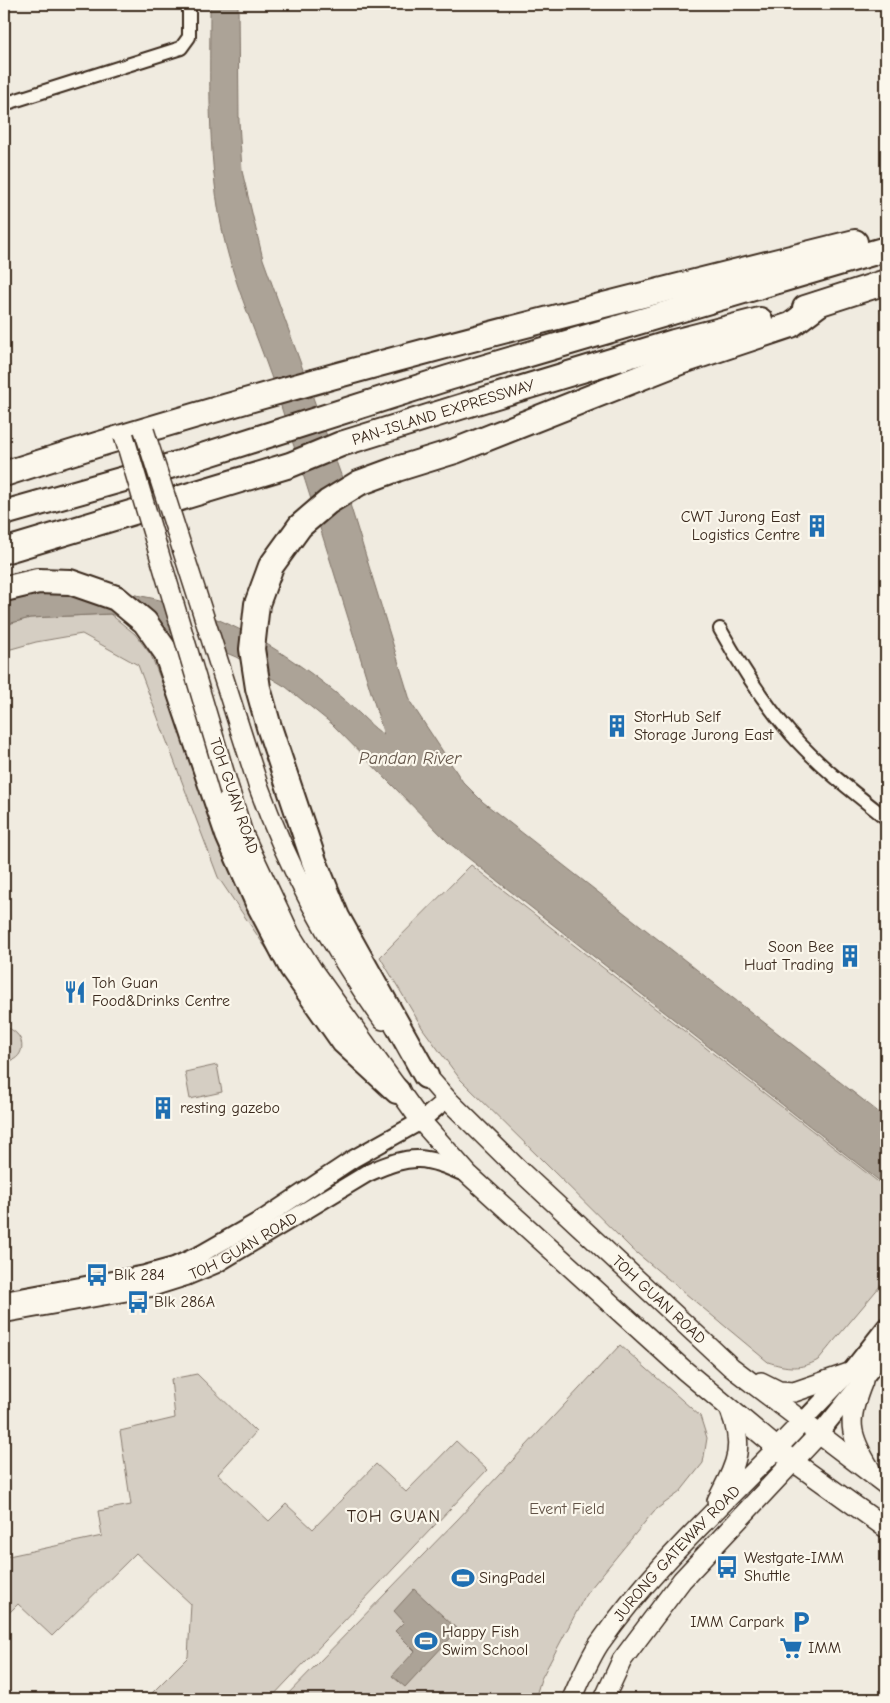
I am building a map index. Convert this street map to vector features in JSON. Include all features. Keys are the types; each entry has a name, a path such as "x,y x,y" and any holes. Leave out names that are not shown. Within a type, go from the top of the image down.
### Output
{"highway":[{"path":"4,474 134,433 535,321 886,236"},
{"name":"PAN-ISLAND EXPRESSWAY","path":"4,513 177,464 448,378 886,249"},
{"name":"PAN-ISLAND EXPRESSWAY","path":"4,551 290,465 341,444 674,342 819,304 886,282"},
{"path":"426,1076 337,917 314,861 269,727 258,688 252,649 257,604 271,566 300,526 328,502 359,483 455,451 680,362 791,325 819,304"},
{"path":"4,589 38,581 70,582 116,598 145,622 166,652 228,835 258,903 292,968 344,1042 397,1090"}],"main road":[{"name":"TOH GUAN ROAD","path":"134,433 258,786 279,839 340,955 384,1020 426,1076 447,1099 620,1266 730,1367 880,1481"},
{"name":"TOH GUAN ROAD","path":"134,433 230,792 244,834 290,934 313,971 420,1121 469,1175 730,1410 794,1462 886,1528"},
{"path":"730,1367 778,1391 794,1392 856,1377 852,1409 852,1432 860,1452 880,1481"},
{"path":"710,1516 734,1466 739,1444 738,1430 730,1410"},
{"name":"JURONG GATEWAY ROAD","path":"572,1699 598,1646 622,1615 669,1559 802,1422"},
{"name":"JURONG GATEWAY ROAD","path":"604,1699 622,1660 682,1580 819,1434"},
{"path":"622,1615 637,1614 645,1628"}],"street":[{"path":"4,104 181,48 189,37 188,4"},
{"path":"720,629 738,662 790,734 827,771 886,818"},
{"name":"TOH GUAN ROAD","path":"4,1300 145,1274 174,1266 234,1236 352,1159 420,1121 447,1099"},
{"name":"TOH GUAN ROAD","path":"4,1314 151,1288 186,1278 217,1264 368,1173 391,1163 414,1157 435,1162 469,1175"},
{"path":"819,1434 886,1326"},
{"path":"802,1422 886,1351"}],"green space":[{"path":"110,614 135,634 151,655 245,894 276,963 218,877 138,665 82,634 36,642 4,651 4,625 30,618"},
{"path":"471,865 886,1188 886,1279 818,1360 799,1367 781,1366 768,1362 632,1249 460,1079 423,1029 380,957"},
{"path":"8,1028 19,1037 22,1048 17,1057 11,1061 4,1062 4,1029"},
{"path":"217,1065 222,1092 190,1099 185,1072"},
{"name":"Event Field","path":"620,1345 700,1416 707,1438 703,1463 680,1492 654,1511 586,1594 541,1679 535,1699 283,1699 458,1519"},
{"path":"197,1374 256,1432 218,1474 269,1521 286,1504 313,1529 376,1464 406,1492 456,1441 487,1470 270,1699 158,1699 152,1693 188,1657 191,1604 136,1553 52,1636 18,1604 4,1618 4,1557 102,1536 98,1511 131,1505 120,1431 175,1418 171,1379"}],"water":[{"name":"Pandan River","path":"210,4 238,4 239,121 242,171 263,259 341,475 411,703 463,782 483,802 886,1118 886,1186 449,843 332,724 286,687 236,657 203,643 110,614 30,618 4,625 4,597 28,593 86,590 119,592 182,606 213,617 271,647 325,684 384,735 292,439 239,290 226,246 217,197 211,142"},
{"name":"Happy Fish Swim School","path":"414,1589 458,1630 405,1687 392,1676 415,1651 395,1631 404,1622 394,1611"}],"pier":[{"path":"165,598 196,607 222,654 177,637"}],"place":[{"name":"CWT Jurong East Logistics Centre","path":"817,526"},
{"name":"StorHub Self Storage Jurong East","path":"617,726"},
{"name":"Soon Bee Huat Trading","path":"850,956"},
{"name":"Toh Guan Food&Drinks Centre","path":"75,992"},
{"name":"resting gazebo","path":"163,1108"},
{"name":"Blk 284","path":"97,1275"},
{"name":"Blk 286A","path":"138,1302"},
{"name":"Westgate-IMM Shuttle","path":"727,1567"},
{"name":"SingPadel","path":"463,1578"},
{"name":"IMM Carpark","path":"801,1622"},
{"name":"Happy Fish Swim School","path":"426,1641"},
{"name":"IMM","path":"791,1648"}],"district":[{"name":"TOH GUAN","path":"394,1516"}]}
